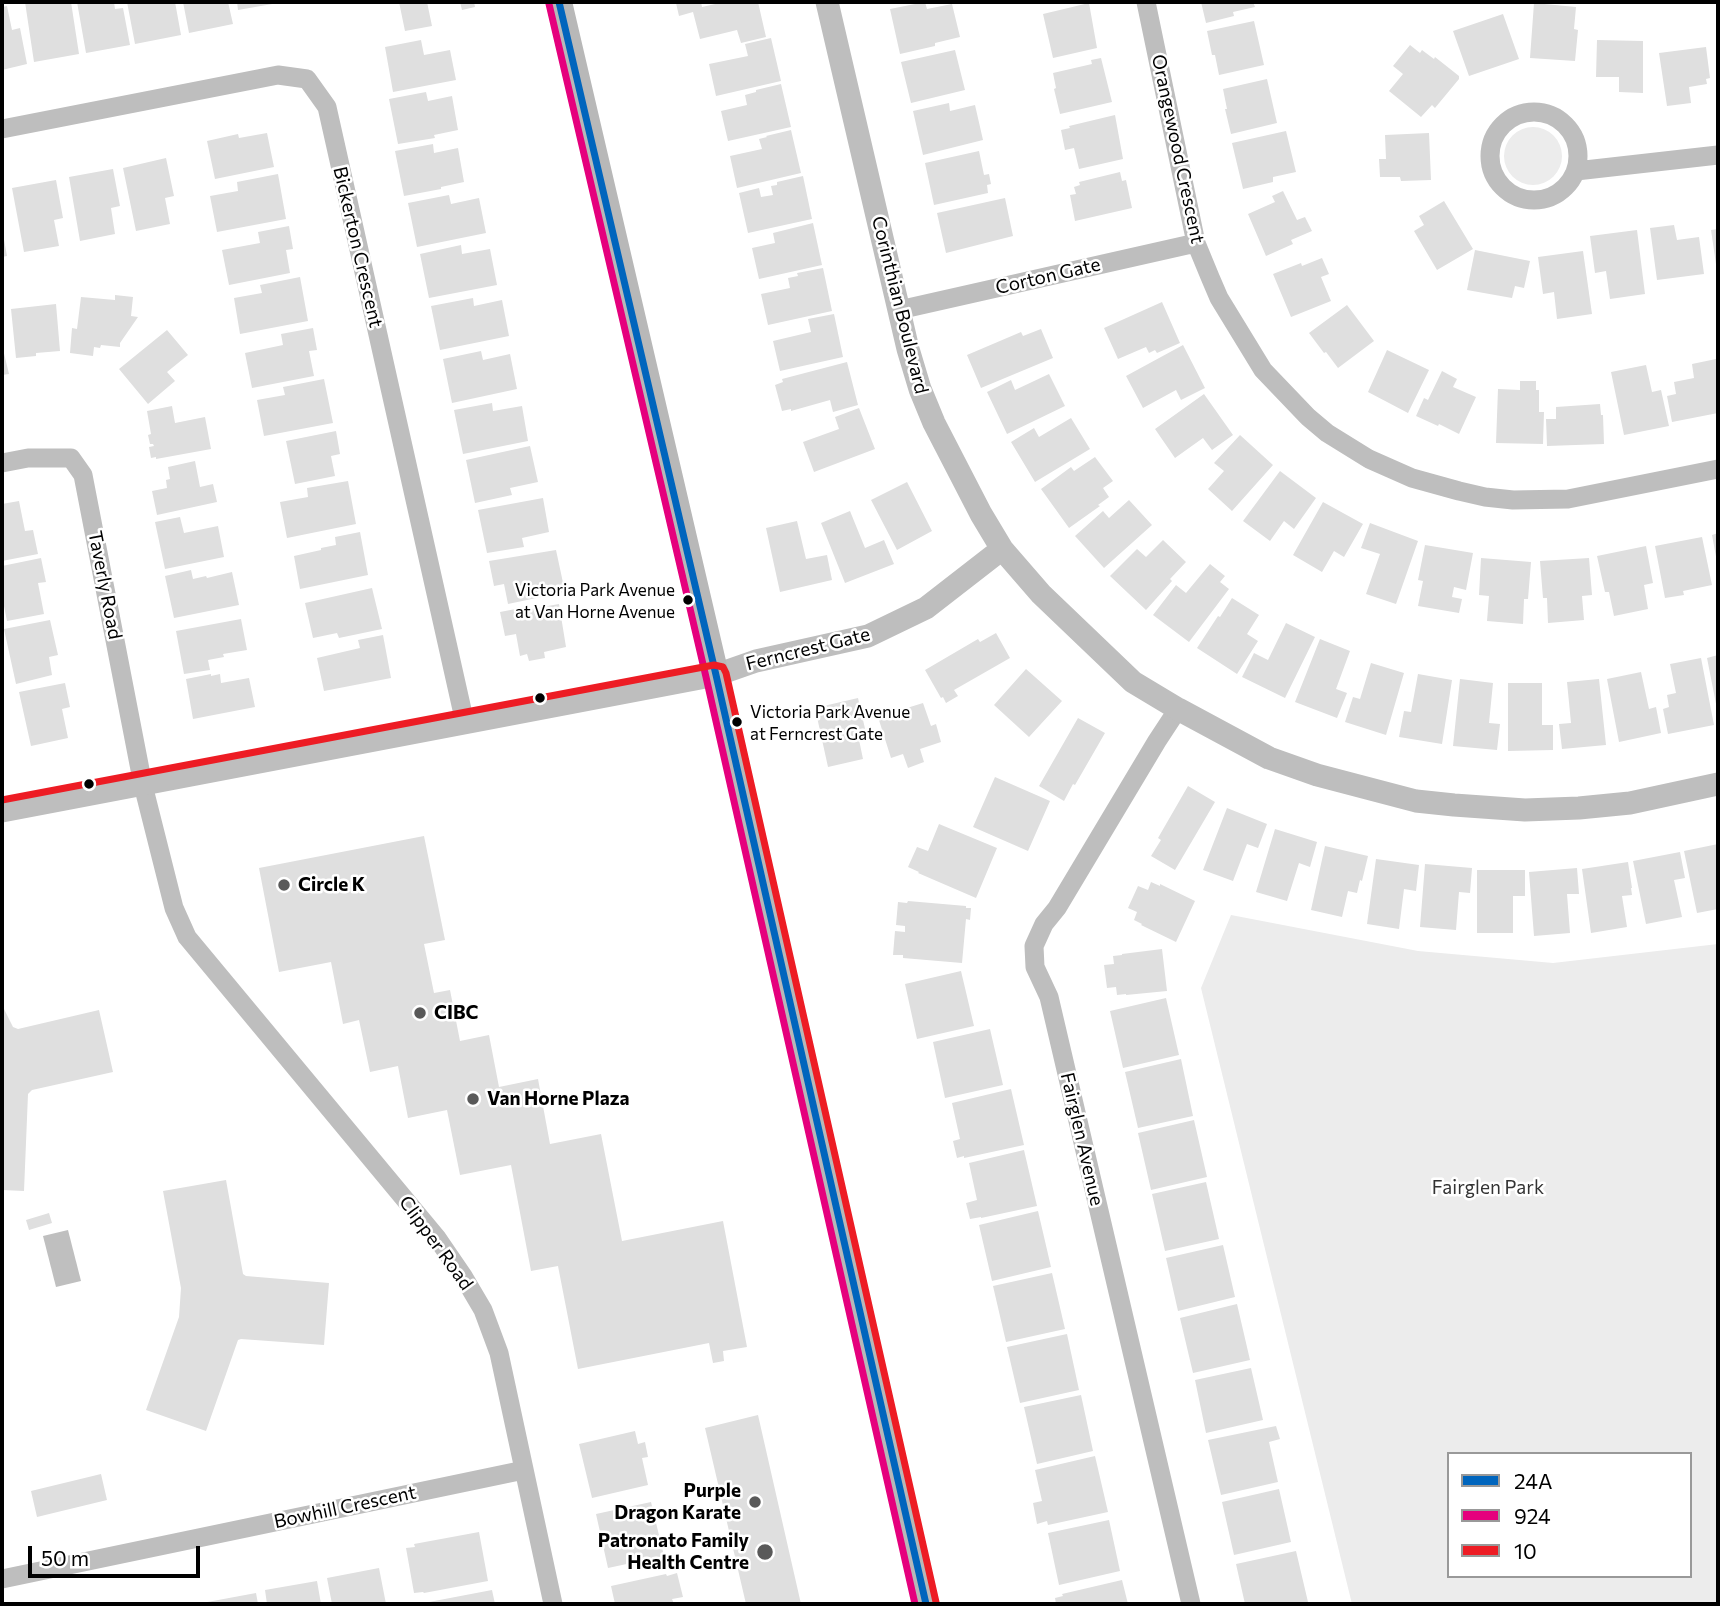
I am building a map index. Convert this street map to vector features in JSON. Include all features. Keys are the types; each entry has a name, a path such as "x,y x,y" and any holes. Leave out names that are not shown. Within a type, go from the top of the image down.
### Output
{"main road":[{"path":"559,2 716,675 926,1604"}],"street":[{"name":"Corinthian Boulevard","path":"827,2 899,310 920,389 934,423 1002,549 1041,594 1133,682 1269,758 1317,775 1416,801 1525,810 1579,808 1630,803 1718,785"},
{"name":"Orangewood Crescent","path":"1146,2 1196,243 1220,298 1263,370 1327,433 1353,450 1412,478 1485,497 1537,501 1568,499 1718,469"},
{"name":"Bickerton Crescent","path":"2,129 278,75 307,79 327,107 464,723"},
{"path":"1518,114 1546,114 1559,120 1570,130 1576,143 1576,171 1569,184 1558,195 1544,200 1528,201 1514,197 1502,188 1493,176 1489,161 1490,146 1496,132 1518,114"},
{"path":"1576,171 1718,155"},
{"name":"Corton Gate","path":"899,310 1196,243"},
{"name":"Taverly Road","path":"2,463 28,458 71,458 83,475 144,785"},
{"name":"Ferncrest Gate","path":"2,811 716,675 756,661 868,636 926,608 1002,549"},
{"name":"Fairglen Avenue","path":"1178,709 1056,908 1044,923 1034,946 1035,967 1049,997 1191,1604"},
{"name":"Clipper Road","path":"144,785 174,908 187,937 437,1238 483,1310 499,1353 553,1604"},
{"name":"Bowhill Crescent","path":"2,1579 524,1470"}],"green space":[{"path":"1533,127 1544,129 1557,140 1562,156 1560,167 1549,180 1533,185 1522,183 1509,172 1504,156 1506,145 1517,132"},
{"name":"Fairglen Park","path":"1231,915 1418,951 1553,963 1718,944 1718,1604 1352,1604 1201,988"}],"shaded area":[{"path":"68,1230 81,1281 56,1287 43,1236"}],"building":[{"path":"25,2 71,2 79,54 34,62"},
{"path":"77,2 114,2 115,9 123,8 130,45 86,53"},
{"path":"127,2 175,2 181,35 135,44"},
{"path":"183,2 228,2 233,24 189,33"},
{"path":"237,2 277,2 278,3 238,10"},
{"path":"399,2 427,2 432,26 405,31"},
{"path":"460,2 474,2 475,7 462,10"},
{"path":"701,2 702,7 724,2 758,2 766,37 741,43 737,30 700,39 693,12 679,16 676,3"},
{"path":"925,2 927,9 952,4 960,37 900,54 890,9"},
{"path":"1201,2 1253,2 1255,7 1206,23"},
{"path":"1089,3 1097,48 1053,58 1043,14"},
{"path":"1534,3 1576,7 1574,29 1578,30 1575,61 1530,58"},
{"path":"7,6 12,30 20,28 27,64 2,70 2,7"},
{"path":"1503,14 1519,59 1469,76 1453,31"},
{"path":"1254,21 1264,65 1219,75 1207,31"},
{"path":"771,38 781,81 716,96 709,64 748,56 745,44"},
{"path":"421,40 424,55 450,50 456,80 393,92 385,47"},
{"path":"1597,40 1643,41 1643,93 1619,92 1619,77 1596,77"},
{"path":"1410,45 1420,53 1422,50 1434,59 1435,57 1459,76 1435,108 1432,105 1421,117 1389,91 1403,74 1393,66"},
{"path":"1706,47 1710,78 1706,79 1707,84 1689,87 1691,103 1667,106 1659,53"},
{"path":"955,50 965,90 911,103 901,62"},
{"path":"1101,58 1112,102 1060,114 1053,73 1092,64 1091,60"},
{"path":"1267,79 1277,123 1231,134 1223,89"},
{"path":"781,84 791,127 728,141 721,111 747,105 745,95"},
{"path":"426,92 428,101 452,96 458,130 434,135 435,138 398,144 389,99"},
{"path":"949,103 950,111 975,105 983,140 923,155 913,111"},
{"path":"1115,115 1123,159 1079,169 1074,148 1065,150 1061,130"},
{"path":"791,130 801,173 737,188 730,156 762,149 759,139"},
{"path":"1286,131 1296,172 1273,177 1273,182 1243,189 1232,143"},
{"path":"267,133 274,167 215,179 207,141 238,134 239,138"},
{"path":"1429,133 1431,180 1401,181 1400,177 1380,177 1379,159 1386,159 1385,135"},
{"path":"433,144 434,153 458,148 464,182 404,196 395,151"},
{"path":"979,151 984,175 989,174 991,184 987,185 988,193 934,205 925,163"},
{"path":"166,158 174,196 165,198 170,224 136,231 123,168"},
{"path":"113,169 120,206 111,208 115,234 80,241 69,177"},
{"path":"1120,172 1122,181 1126,180 1132,208 1075,221 1070,195 1076,194 1074,187 1080,185 1079,182"},
{"path":"278,174 286,219 217,232 210,196 238,191 237,182"},
{"path":"803,176 812,219 748,233 739,193 759,188 761,197 773,195 771,186 777,185 777,182"},
{"path":"56,180 63,218 54,220 59,246 24,252 12,188"},
{"path":"1283,191 1297,220 1305,217 1312,231 1291,240 1293,244 1266,256 1248,214 1275,202 1272,196"},
{"path":"449,195 451,204 479,198 486,233 417,247 408,203"},
{"path":"1005,198 1013,236 946,253 937,213"},
{"path":"1444,201 1473,249 1437,270 1414,231 1424,225 1419,216"},
{"path":"813,223 822,265 759,279 752,248 775,243 773,233"},
{"path":"1674,225 1677,240 1699,237 1704,274 1657,280 1650,228"},
{"path":"289,226 293,249 286,250 290,273 229,285 222,250 260,243 258,232"},
{"path":"1718,229 1718,271 1717,271 1711,230"},
{"path":"1637,230 1645,294 1610,299 1606,271 1595,273 1590,236"},
{"path":"2,234 7,256 2,257"},
{"path":"461,245 462,254 490,249 497,285 429,298 420,254"},
{"path":"1475,250 1530,261 1524,288 1515,286 1512,298 1467,290"},
{"path":"1583,251 1592,314 1557,319 1554,292 1543,294 1538,257"},
{"path":"1322,258 1329,274 1321,277 1331,301 1291,317 1273,274"},
{"path":"823,268 832,311 768,325 761,294 790,288 788,278 798,276 797,273"},
{"path":"300,277 308,321 240,334 234,298 262,293 260,285"},
{"path":"115,295 133,297 131,316 138,317 120,347 94,347 93,356 70,353 72,328 77,329 81,297 115,300"},
{"path":"473,298 474,306 502,300 509,336 440,350 431,306"},
{"path":"1162,302 1180,343 1157,353 1155,350 1149,353 1146,347 1118,359 1104,328"},
{"path":"56,304 60,351 16,358 11,309"},
{"path":"1347,305 1374,341 1338,368 1309,333"},
{"path":"834,314 843,357 780,371 773,341 811,332 808,319"},
{"path":"313,328 317,350 309,351 314,376 252,388 245,353 283,345 281,334"},
{"path":"1041,329 1053,358 981,388 967,355 1021,332 1023,336"},
{"path":"167,330 188,355 167,372 175,381 148,404 119,369"},
{"path":"2,345 9,374 2,375"},
{"path":"1183,345 1205,388 1181,400 1176,390 1143,408 1126,376"},
{"path":"1387,350 1429,370 1408,413 1368,392"},
{"path":"481,351 483,360 510,354 517,389 452,403 443,359"},
{"path":"1716,359 1718,413 1672,422 1667,396 1676,394 1674,382 1694,378 1692,364"},
{"path":"847,362 858,405 833,412 830,400 782,411 775,385 783,382 782,379"},
{"path":"1646,365 1652,392 1661,390 1669,426 1624,435 1611,372"},
{"path":"1442,371 1457,379 1453,387 1476,397 1459,434 1416,416 1424,398 1428,400"},
{"path":"1049,374 1065,406 1007,434 987,392 1011,380 1015,390"},
{"path":"324,379 333,423 264,436 257,400 285,395 283,387"},
{"path":"1520,381 1536,381 1536,390 1539,390 1539,412 1544,412 1543,444 1496,443 1498,389 1520,390"},
{"path":"1204,394 1233,435 1212,450 1203,438 1175,458 1155,429"},
{"path":"492,403 493,411 522,406 528,441 463,454 454,410"},
{"path":"1600,404 1604,444 1547,446 1546,419 1556,419 1556,407"},
{"path":"172,406 175,423 205,417 211,449 151,458 149,447 154,446 150,444 148,435 151,434 147,411"},
{"path":"859,408 875,449 814,472 803,442 839,429 835,417"},
{"path":"1071,418 1090,449 1035,482 1011,442 1034,428 1039,437"},
{"path":"336,431 340,454 331,456 335,476 295,484 286,441"},
{"path":"1240,435 1273,465 1232,511 1208,489 1224,471 1214,463"},
{"path":"530,446 538,482 510,488 512,495 475,503 466,460"},
{"path":"1095,457 1113,481 1103,488 1109,497 1069,528 1041,489 1071,467 1074,471"},
{"path":"195,461 200,487 213,484 217,502 157,515 152,491 167,488 166,480 170,479 168,467"},
{"path":"1280,471 1316,498 1294,529 1284,521 1270,541 1243,521"},
{"path":"348,481 356,524 287,538 280,502 308,497 307,488"},
{"path":"907,482 932,531 897,550 871,500"},
{"path":"543,498 549,532 522,538 524,547 487,553 478,510"},
{"path":"1129,500 1152,525 1104,568 1075,536 1103,511 1109,518"},
{"path":"19,501 25,531 33,530 38,554 2,561 2,504"},
{"path":"1323,502 1363,524 1344,557 1334,551 1322,572 1293,555"},
{"path":"850,511 865,548 884,540 894,564 845,583 821,523"},
{"path":"180,517 184,533 218,526 224,557 165,569 155,522"},
{"path":"797,521 806,559 827,555 832,580 780,592 766,528"},
{"path":"1370,523 1418,541 1396,604 1366,594 1380,554 1361,548"},
{"path":"360,532 368,575 300,589 294,556 336,545 335,537"},
{"path":"1718,533 1718,562 1717,562 1712,535"},
{"path":"1702,537 1712,585 1683,591 1684,595 1665,598 1655,546"},
{"path":"1163,540 1186,562 1146,610 1110,576 1137,549 1146,557"},
{"path":"1425,545 1473,553 1466,590 1454,587 1452,597 1462,599 1459,613 1418,606 1423,581 1418,580"},
{"path":"1646,546 1653,583 1644,585 1648,609 1614,616 1609,592 1605,592 1597,556"},
{"path":"556,550 565,592 508,604 504,584 494,586 489,561"},
{"path":"41,558 46,582 38,583 44,614 7,621 2,596 2,566"},
{"path":"1481,558 1531,562 1528,599 1524,599 1523,624 1487,621 1489,596 1479,595"},
{"path":"1589,558 1592,595 1582,596 1584,620 1548,623 1547,598 1543,598 1540,561"},
{"path":"1210,564 1225,576 1220,582 1229,589 1189,642 1153,615 1176,585 1186,593"},
{"path":"191,570 193,579 232,572 239,605 174,618 165,576"},
{"path":"372,588 382,629 339,638 337,633 313,638 305,603"},
{"path":"1232,598 1259,615 1247,634 1258,641 1237,674 1197,648"},
{"path":"559,604 566,647 544,652 545,658 529,661 527,654 520,656 516,634 505,636 500,612"},
{"path":"241,619 247,650 208,660 210,670 184,674 176,631"},
{"path":"50,620 58,655 49,657 52,675 16,684 4,629"},
{"path":"1286,623 1315,637 1285,698 1242,677 1254,653 1268,660"},
{"path":"996,633 1010,658 954,690 958,696 946,703 925,670 978,639 980,642"},
{"path":"383,635 391,678 324,691 317,658 360,648 358,640"},
{"path":"1320,639 1350,651 1336,689 1347,693 1337,718 1295,702"},
{"path":"1718,655 1718,708 1717,709 1707,658"},
{"path":"1701,658 1714,725 1668,734 1663,709 1669,707 1667,695 1676,693 1670,664"},
{"path":"1371,663 1404,673 1386,735 1345,722 1353,697 1360,699"},
{"path":"1026,669 1062,701 1029,737 994,705"},
{"path":"1641,672 1649,709 1656,707 1661,733 1619,742 1607,679"},
{"path":"220,674 221,683 249,678 255,707 193,719 186,679"},
{"path":"1418,674 1452,680 1442,744 1399,737 1404,711 1411,712"},
{"path":"1460,679 1493,683 1489,723 1500,724 1497,750 1453,746"},
{"path":"1599,679 1606,745 1562,749 1559,724 1571,723 1567,682"},
{"path":"65,683 70,707 62,709 68,738 31,746 19,692"},
{"path":"1508,683 1542,683 1542,725 1553,725 1553,750 1508,751"},
{"path":"858,698 866,733 858,735 863,759 828,767 815,708"},
{"path":"923,703 931,726 936,724 941,742 920,749 924,762 908,768 903,754 891,758 878,717"},
{"path":"1078,718 1105,733 1064,801 1039,786"},
{"path":"995,777 1050,801 1028,851 973,827"},
{"path":"1188,786 1215,802 1175,870 1151,856 1161,840 1158,838"},
{"path":"1227,808 1267,824 1258,848 1247,844 1233,881 1203,870"},
{"path":"939,824 997,848 976,898 908,867 917,847 928,851"},
{"path":"1275,829 1317,842 1310,867 1299,863 1287,901 1256,892"},
{"name":"Van Horne Plaza","path":"424,836 445,940 424,944 434,993 450,990 460,1041 489,1035 499,1087 538,1079 550,1144 601,1134 622,1241 723,1221 747,1347 723,1351 724,1361 713,1363 709,1343 578,1369 558,1266 531,1271 511,1165 460,1175 447,1110 408,1118 398,1066 370,1072 359,1020 343,1024 331,962 279,972 259,868"},
{"path":"1718,844 1718,909 1697,913 1684,851"},
{"path":"1325,846 1368,856 1357,893 1348,891 1342,917 1311,910"},
{"path":"1680,852 1685,878 1674,880 1682,917 1646,924 1633,861"},
{"path":"1376,859 1419,865 1416,891 1404,889 1399,929 1367,924"},
{"path":"1628,862 1632,895 1622,896 1627,927 1591,933 1582,869"},
{"path":"1425,864 1472,868 1470,893 1459,892 1456,930 1420,927"},
{"path":"1577,868 1579,894 1567,894 1570,933 1534,936 1529,872"},
{"path":"1477,870 1525,870 1525,896 1513,896 1513,933 1477,933"},
{"path":"1151,882 1195,901 1176,942 1141,925 1134,920 1137,912 1128,908 1138,886 1148,890"},
{"path":"898,902 971,908 970,920 966,919 962,963 893,955 895,931 905,932 905,926 896,925"},
{"path":"1162,949 1167,991 1117,995 1116,987 1107,988 1104,965 1114,964 1113,956"},
{"path":"961,971 974,1026 917,1039 905,984"},
{"path":"1166,998 1179,1055 1123,1068 1110,1011"},
{"path":"2,1005 13,1027 18,1029 99,1010 113,1072 32,1090 28,1094 24,1191 2,1190"},
{"path":"990,1029 1003,1085 945,1098 933,1042"},
{"path":"1181,1059 1193,1116 1138,1128 1125,1072"},
{"path":"1011,1089 1024,1145 957,1158 953,1141 960,1139 952,1103"},
{"path":"1194,1120 1207,1177 1151,1190 1138,1133"},
{"path":"1024,1150 1037,1206 970,1219 966,1203 977,1200 969,1163"},
{"path":"226,1180 243,1274 329,1283 324,1345 238,1340 206,1431 146,1410 179,1317 181,1288 163,1191"},
{"path":"1206,1182 1219,1239 1165,1251 1152,1194"},
{"path":"1038,1211 1051,1267 992,1281 979,1225"},
{"path":"49,1213 52,1223 29,1230 26,1220"},
{"path":"1223,1245 1235,1297 1178,1311 1166,1258"},
{"path":"1052,1273 1065,1329 1006,1342 993,1286"},
{"path":"1237,1304 1250,1360 1193,1373 1180,1318"},
{"path":"1067,1334 1079,1390 1020,1403 1007,1347"},
{"path":"1251,1368 1263,1420 1206,1433 1195,1380"},
{"path":"1081,1395 1093,1451 1037,1464 1024,1407"},
{"path":"758,1415 801,1604 746,1604 705,1428"},
{"path":"1276,1426 1280,1439 1269,1442 1278,1482 1221,1495 1208,1440"},
{"path":"635,1431 638,1444 645,1442 648,1457 642,1458 648,1485 592,1498 579,1444"},
{"path":"1095,1456 1108,1512 1048,1525 1047,1521 1037,1524 1033,1503 1042,1501 1035,1470"},
{"path":"101,1474 107,1500 37,1517 31,1491"},
{"path":"1279,1489 1291,1542 1234,1555 1222,1502"},
{"path":"651,1502 664,1556 608,1568 596,1514"},
{"path":"1109,1520 1120,1571 1059,1585 1048,1533"},
{"path":"479,1532 488,1581 414,1593 406,1548 415,1547 414,1544"},
{"path":"1296,1551 1308,1602 1245,1604 1236,1564"},
{"path":"379,1568 386,1604 332,1604 327,1578"},
{"path":"677,1573 683,1597 672,1599 674,1604 615,1604 611,1586"},
{"path":"1122,1580 1128,1604 1056,1604 1055,1598 1063,1596 1062,1594"},
{"path":"317,1581 321,1604 267,1604 265,1590"},
{"path":"492,1590 495,1604 429,1602"},
{"path":"256,1593 258,1604 202,1604 202,1603"}],"transit line":[{"name":"24A","path":"559,2 716,675 926,1604"},
{"name":"924","path":"549,4 706,677 915,1604"},
{"name":"10","path":"2,800 714,665 723,667 936,1602"}],"place":[{"name":"Victoria Park Avenue at Van Horne Avenue","path":"688,600"},
{"name":"Victoria Park Avenue at Ferncrest Gate","path":"737,722"},
{"name":"Circle K","path":"284,885"},
{"name":"CIBC","path":"420,1013"},
{"name":"Van Horne Plaza","path":"473,1099"},
{"name":"Purple Dragon Karate","path":"755,1502"},
{"name":"Patronato Family Health Centre","path":"765,1552"}]}
